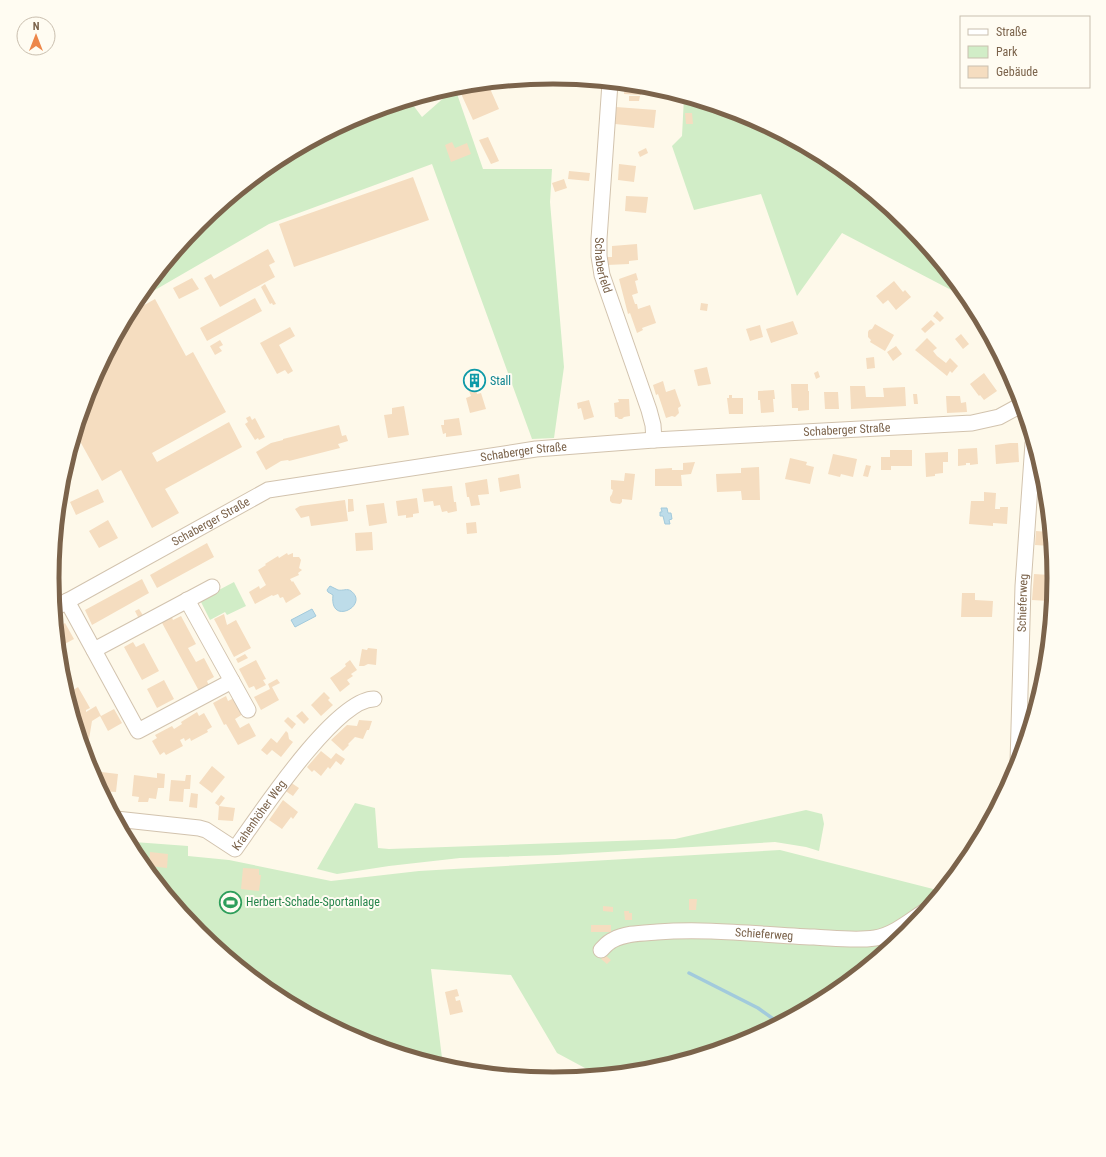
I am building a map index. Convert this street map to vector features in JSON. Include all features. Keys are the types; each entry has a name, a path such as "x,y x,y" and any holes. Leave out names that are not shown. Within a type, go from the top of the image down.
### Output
{"street":[{"name":"Schaberfeld","path":"610,88 599,256 602,275 649,410 653,425 654,440"},
{"name":"Schaberger Straße","path":"61,605 268,490 536,449 654,440 972,423 999,417 1016,408"},
{"name":"Schieferweg","path":"1019,743 1023,586 1032,459"},
{"path":"94,650 212,587"},
{"path":"187,600 248,710"},
{"path":"61,605 94,650 138,731 232,681"},
{"name":"Krahenhöher Weg","path":"122,820 200,828 206,830 235,849 292,770 329,727 356,704 364,700 374,699"},
{"name":"Schieferweg","path":"601,950 615,938 635,934 667,931 729,931 808,937 856,939 875,938 888,934 908,922"}],"green space":[{"path":"457,94 483,169 552,169 550,202 564,367 554,438 532,439 432,164 269,224 150,293 182,253 204,229 227,207 279,168 335,135 394,111 413,105 422,117 445,97"},
{"path":"684,102 742,122 771,135 800,151 854,187 879,207 924,253 955,292 842,233 797,296 761,194 694,210 672,146 682,136"},
{"path":"234,582 246,606 227,615 225,612 210,620 200,600"},
{"path":"355,803 375,808 378,848 389,849 675,839 806,810 822,814 824,824 819,851 806,847 775,842 557,855 460,858 389,866 337,874 317,869"},
{"path":"135,842 188,846 188,856 229,860 331,881 419,871 780,850 936,890 902,928 879,950 854,970 800,1006 771,1022 742,1035 681,1056 649,1063 590,1071 557,1053 511,975 431,969 442,1060 394,1046 335,1022 306,1006 252,970 227,950 182,904 161,879"}],"water":[{"path":"661,508 667,508 668,513 671,513 672,519 669,520 670,524 665,524 663,516 660,516 660,512 662,512"},
{"path":"330,586 338,590 351,591 356,597 356,602 353,607 348,610 337,610 333,605 333,595 327,590"},
{"path":"312,609 316,616 295,627 291,620"}],"building":[{"path":"490,89 499,109 473,120 461,93"},
{"path":"624,90 641,93 641,95 624,94"},
{"path":"629,96 640,96 639,101 629,101"},
{"path":"616,107 656,110 654,128 615,124"},
{"path":"685,113 692,113 693,124 686,124"},
{"path":"488,137 499,161 491,164 479,140"},
{"path":"452,142 455,148 467,143 471,154 451,162 445,145"},
{"path":"646,148 648,153 640,157 638,152"},
{"path":"619,164 636,166 634,182 618,180"},
{"path":"569,171 590,173 589,181 568,179"},
{"path":"413,177 429,220 294,267 279,224"},
{"path":"564,179 567,188 555,192 552,183"},
{"path":"626,196 648,197 646,213 625,211"},
{"path":"637,244 638,260 629,261 629,264 607,265 607,257 612,257 612,246"},
{"path":"268,249 275,262 269,265 275,277 220,307 204,278 211,274 214,279"},
{"path":"636,273 638,280 635,281 638,293 632,295 635,304 637,304 638,309 650,305 656,323 642,328 643,330 637,333 630,313 628,314 619,279"},
{"path":"192,278 199,289 179,299 173,288"},
{"path":"894,281 903,292 905,290 911,297 896,310 888,300 883,304 876,296"},
{"path":"265,284 276,304 270,304 261,287"},
{"path":"255,298 262,311 207,341 200,328"},
{"path":"155,299 186,356 193,352 226,412 152,453 157,462 229,422 242,447 165,489 179,513 152,528 121,470 102,481 79,440 85,420 110,360 125,331 140,308"},
{"path":"701,303 708,304 707,311 700,310"},
{"path":"937,311 944,318 940,322 933,316"},
{"path":"931,320 935,324 925,333 921,329"},
{"path":"793,321 798,334 771,343 766,329"},
{"path":"875,324 894,335 885,351 870,342 871,340 868,337 869,330 872,329"},
{"path":"760,325 763,337 750,341 746,329"},
{"path":"290,327 295,336 279,345 293,371 288,374 285,370 277,374 260,343"},
{"path":"961,334 969,344 963,349 955,339"},
{"path":"927,338 937,348 933,351 937,356 946,363 950,358 958,366 952,373 950,371 947,376 915,350"},
{"path":"220,340 223,345 219,347 222,351 215,355 210,346"},
{"path":"896,346 902,354 893,361 887,352"},
{"path":"874,357 875,368 867,369 866,358"},
{"path":"707,367 711,384 698,386 694,370"},
{"path":"818,371 820,377 816,379 814,373"},
{"path":"984,373 997,391 984,400 970,384"},
{"name":"Stall","path":"477,377 478,382 472,384 470,379"},
{"path":"663,381 666,392 675,389 681,406 678,408 679,413 675,417 672,416 666,418 658,394 656,395 653,385"},
{"path":"791,384 808,384 809,410 798,411 798,408 792,408"},
{"path":"850,386 865,386 866,397 884,397 883,388 905,387 906,406 851,409"},
{"path":"476,389 477,394 481,393 486,409 470,413 466,398 471,396 469,391"},
{"path":"774,390 774,412 761,413 760,400 758,400 758,391"},
{"path":"824,392 838,392 839,409 825,409"},
{"path":"913,394 917,394 918,404 914,404"},
{"path":"729,395 732,395 732,398 743,398 743,414 729,414 727,398 729,398"},
{"path":"946,396 960,396 961,403 966,402 967,412 947,413"},
{"path":"618,399 629,399 630,416 622,419 615,417 614,403 619,402"},
{"path":"589,400 594,417 584,420 581,408 578,409 577,403"},
{"path":"404,406 409,435 388,438 384,415 392,414 392,408"},
{"path":"250,416 252,420 255,418 265,437 255,440 245,424 248,422 246,418"},
{"path":"459,418 462,435 446,437 446,433 443,434 441,425 444,425 444,420"},
{"path":"339,425 342,436 346,435 348,441 338,444 340,448 289,461 281,461 266,470 256,452 271,443 283,439"},
{"path":"1018,443 1019,462 996,464 995,445"},
{"path":"977,448 978,464 970,465 970,463 966,463 966,465 958,466 958,449"},
{"path":"890,450 912,450 912,466 891,466 891,470 881,470 881,457 890,457"},
{"path":"948,452 948,462 943,462 943,473 926,477 925,453"},
{"path":"833,454 857,459 853,477 841,474 840,477 828,474"},
{"path":"790,458 807,462 806,465 814,467 810,484 785,479"},
{"path":"695,462 691,474 681,475 682,486 655,486 655,469 672,468 672,470 683,470 683,463"},
{"path":"866,465 871,466 868,477 863,476"},
{"path":"759,467 760,500 742,500 741,491 717,492 716,474 741,473 741,468"},
{"path":"625,473 635,474 632,500 622,499 620,504 612,503 610,501 613,490 611,489 611,480 624,481"},
{"path":"519,474 521,488 500,492 498,478"},
{"path":"487,479 489,494 478,495 480,505 471,506 469,497 467,497 465,483"},
{"path":"452,486 457,511 448,513 447,511 442,512 440,505 434,506 433,501 424,502 422,489"},
{"path":"98,489 104,502 76,515 70,502"},
{"path":"984,492 996,493 995,509 1000,509 1000,507 1008,507 1007,524 993,523 993,526 969,524 971,501 984,501"},
{"path":"417,498 419,513 413,514 413,517 406,518 406,515 398,516 396,501"},
{"path":"348,499 353,499 354,511 348,512"},
{"path":"345,500 348,521 311,526 309,516 301,518 295,509 300,506"},
{"path":"384,503 387,523 369,526 366,505"},
{"path":"108,520 118,538 99,548 89,531"},
{"path":"476,522 477,533 467,534 466,523"},
{"path":"1036,531 1045,532 1046,546 1035,545"},
{"path":"372,532 373,550 356,551 355,533"},
{"path":"207,543 214,557 157,588 150,575"},
{"path":"287,553 288,555 293,553 293,557 299,557 301,560 299,568 302,570 298,573 299,575 290,579 292,582 293,581 301,594 286,603 283,597 280,598 278,594 272,595 255,604 249,592 259,586 260,589 266,585 258,570 278,556 279,558"},
{"path":"1034,574 1047,575 1046,601 1032,600"},
{"path":"142,579 149,593 92,625 85,610"},
{"path":"962,593 975,593 975,600 993,601 992,617 961,617"},
{"path":"139,609 144,617 139,619 135,611"},
{"path":"224,614 227,625 236,620 251,648 234,657 214,619"},
{"path":"171,615 173,620 181,616 196,644 188,648 196,662 204,658 214,677 207,681 209,686 199,691 161,621"},
{"path":"65,623 74,639 63,645 63,643 61,625"},
{"path":"133,642 136,647 144,643 159,671 142,680 124,647"},
{"path":"368,648 377,649 376,665 368,664 359,666 362,649 367,650"},
{"path":"245,654 248,658 238,663 236,659"},
{"path":"256,660 266,679 263,680 266,685 256,690 254,686 249,688 239,669"},
{"path":"350,660 357,670 351,674 353,676 347,680 350,684 340,692 330,678 346,666 345,664"},
{"path":"277,679 280,683 272,687 279,700 261,710 254,697 270,689 268,684"},
{"path":"164,680 174,699 157,708 147,689"},
{"path":"78,687 90,708 86,710 86,712 96,706 101,716 114,709 122,723 108,731 100,716 92,721 88,745 72,691"},
{"path":"324,692 330,698 328,700 333,705 321,716 311,705"},
{"path":"226,696 228,701 234,698 243,714 235,719 240,728 249,723 256,736 238,745 226,724 224,725 213,703"},
{"path":"302,711 309,719 304,724 296,716"},
{"path":"197,712 199,716 204,713 212,727 207,730 208,732 191,741 190,738 185,741 184,738 180,740 183,746 166,755 164,752 160,755 152,741 157,738 155,735 172,726 174,729 182,724 181,722"},
{"path":"288,717 296,724 292,729 284,721"},
{"path":"359,720 372,721 369,730 367,730 363,739 355,737 343,751 331,740 347,725 357,726"},
{"path":"286,731 289,739 293,742 281,757 272,750 267,755 261,750 271,738 277,743"},
{"path":"321,751 331,759 336,753 345,759 341,765 336,761 330,769 328,767 321,776 314,770 312,772 307,767"},
{"path":"212,766 225,777 212,793 199,783"},
{"path":"99,772 118,774 116,792 108,791"},
{"path":"157,773 165,774 164,788 158,788 156,799 149,798 148,802 138,802 139,797 132,796 134,775 157,778"},
{"path":"186,775 191,775 190,789 184,789 183,802 169,801 171,780 185,781"},
{"path":"290,782 299,788 293,796 284,790"},
{"path":"191,793 198,794 197,808 189,807"},
{"path":"221,795 225,798 219,806 215,803"},
{"path":"283,800 298,812 293,819 291,817 282,829 269,820"},
{"path":"219,806 235,808 233,821 218,820"},
{"path":"150,852 168,854 167,868 152,866 149,863"},
{"path":"243,868 259,869 259,875 261,875 259,891 241,889"},
{"path":"689,899 697,899 696,910 689,910"},
{"path":"603,906 613,907 613,912 603,911"},
{"path":"624,911 629,911 629,913 632,913 632,920 625,920"},
{"path":"591,925 611,925 611,932 591,932"},
{"path":"605,955 611,960 607,964 601,959"},
{"path":"457,989 459,996 455,997 456,1001 460,1000 463,1012 450,1015 445,992"}],"waterway":[{"path":"689,973 758,1008 775,1020"}],"place":[{"name":"Stall","path":"474,381"},
{"name":"Herbert-Schade-Sportanlage","path":"231,902"}]}
